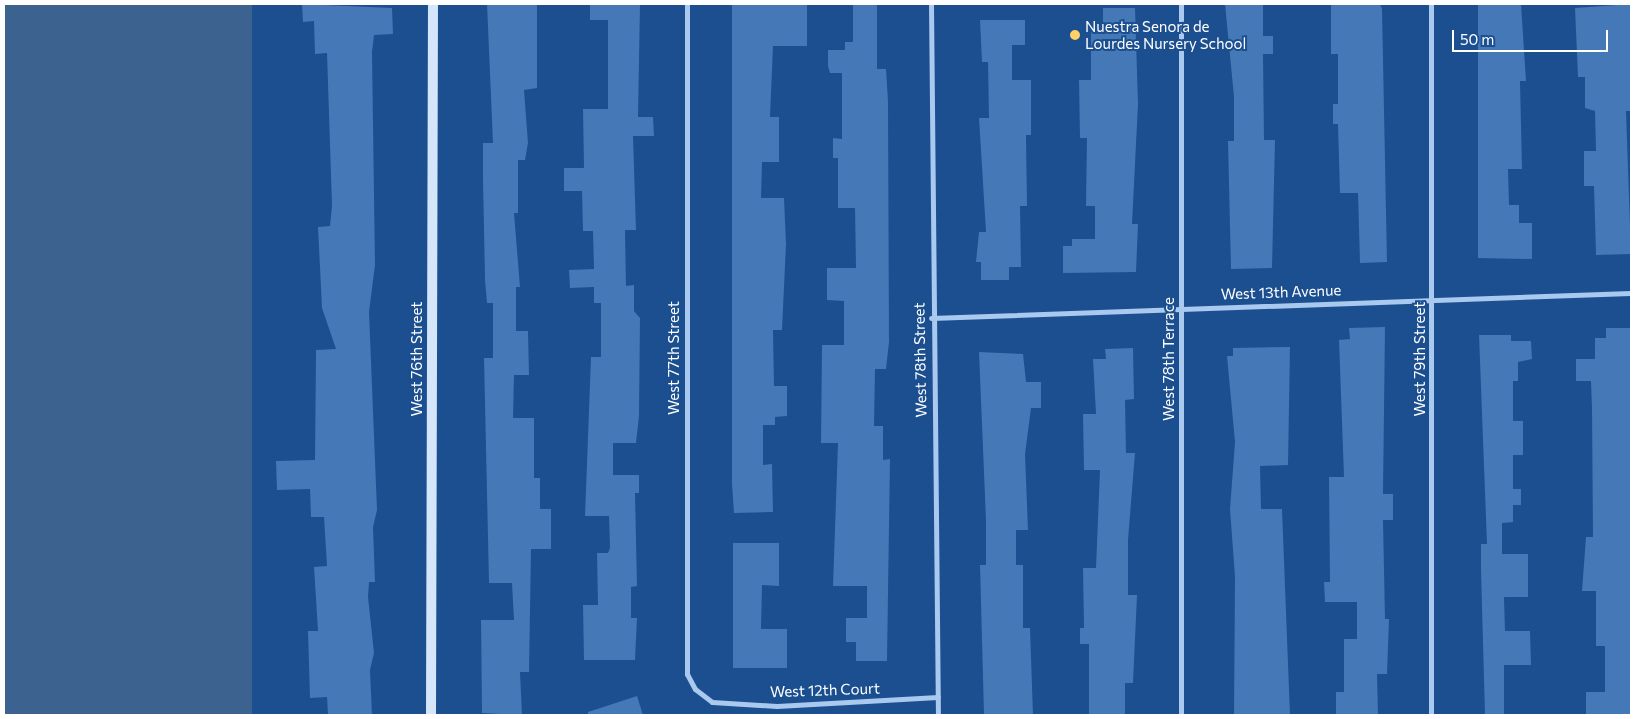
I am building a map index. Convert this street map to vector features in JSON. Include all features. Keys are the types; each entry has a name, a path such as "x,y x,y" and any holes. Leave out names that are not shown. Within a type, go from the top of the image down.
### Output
{"street":[{"name":"West 76th Street","path":"432,715 433,4"},
{"name":"West 77th Street","path":"686,4 687,674 695,689 712,702"},
{"name":"West 78th Street","path":"931,4 931,318 938,715"},
{"name":"West 78th Terrace","path":"1180,715 1181,4"},
{"name":"West 79th Street","path":"1431,4 1431,715"},
{"name":"West 13th Avenue","path":"931,318 1631,292"},
{"name":"West 12th Court","path":"712,702 777,706 938,697"}],"water":[{"path":"4,4 252,4 252,715 4,715"}],"building":[{"path":"302,4 392,8 393,34 374,35 372,52 375,265 369,312 377,510 373,527 375,582 369,582 368,597 374,653 370,670 372,715 328,715 327,697 310,698 308,631 318,631 314,567 327,566 324,517 311,517 310,489 277,490 276,461 315,460 316,350 336,349 322,308 318,227 330,226 332,206 327,53 315,54 314,21 303,22"},
{"path":"487,4 537,4 537,88 524,90 528,143 525,160 518,160 518,213 514,213 520,287 516,287 516,331 528,331 529,375 514,375 513,418 534,418 534,478 540,478 540,509 551,509 551,549 531,549 529,672 520,672 522,715 482,713 481,620 514,620 512,583 489,583 484,358 493,358 493,303 487,303 485,280 483,143 493,143"},
{"path":"590,4 640,4 638,117 653,117 654,136 633,136 636,230 625,230 626,286 634,285 634,311 640,318 639,416 636,443 613,443 613,475 639,475 639,493 635,493 637,586 631,587 631,618 637,618 635,660 584,660 583,605 598,605 597,553 608,553 610,548 609,516 585,516 591,357 601,357 601,303 594,303 594,287 570,288 569,270 594,269 593,231 583,231 582,191 564,191 564,168 584,168 583,109 608,109 608,20 590,20"},
{"path":"732,4 807,4 807,46 773,46 770,117 779,117 779,162 762,162 761,198 784,198 786,244 782,330 773,330 774,386 787,386 787,416 775,417 775,425 763,425 763,465 772,464 773,512 734,513 732,484"},
{"path":"853,4 877,4 877,69 886,69 888,101 889,342 886,369 875,369 874,426 883,426 883,460 890,459 887,661 856,661 856,642 846,642 846,618 867,618 867,586 833,586 838,443 821,443 822,345 844,345 844,301 827,300 827,268 856,268 855,208 838,208 838,158 833,158 833,138 842,139 842,73 830,73 828,66 828,50 845,50 845,42 853,42"},
{"path":"1225,4 1263,4 1263,36 1273,36 1273,54 1263,54 1264,140 1275,140 1272,268 1231,269 1228,141 1234,141 1234,97"},
{"path":"1331,4 1380,4 1382,9 1387,262 1360,263 1358,193 1340,193 1338,124 1333,124 1333,104 1338,104 1338,54 1331,54"},
{"path":"1478,4 1521,4 1526,81 1520,81 1522,169 1508,169 1509,205 1519,205 1519,223 1532,223 1532,259 1478,258"},
{"path":"1631,4 1631,111 1626,111 1631,254 1596,255 1594,186 1584,186 1584,151 1596,151 1595,111 1585,108 1585,77 1578,77 1575,8"},
{"path":"1103,8 1135,8 1138,104 1132,224 1138,224 1136,272 1063,273 1063,246 1072,246 1072,239 1095,239 1095,206 1086,206 1087,138 1080,138 1079,80 1091,80 1091,27 1103,27"},
{"path":"980,20 1025,20 1025,45 1012,45 1012,80 1031,80 1031,135 1026,135 1027,206 1020,206 1021,267 1009,267 1009,280 981,280 981,262 976,262 979,232 986,232 979,118 989,118 988,62 982,62"},
{"path":"1385,327 1383,494 1393,494 1393,520 1383,520 1385,619 1389,619 1387,674 1377,674 1378,715 1336,715 1336,692 1344,692 1344,639 1357,639 1357,602 1325,602 1324,582 1330,582 1329,477 1344,477 1339,340 1350,339 1349,328"},
{"path":"1606,328 1631,328 1631,715 1586,715 1586,692 1605,692 1605,646 1596,646 1596,591 1582,591 1586,537 1593,537 1592,409 1591,381 1576,381 1576,359 1595,359 1595,338 1606,338"},
{"path":"1479,335 1511,335 1511,341 1531,341 1532,359 1518,362 1518,381 1513,381 1513,421 1523,421 1523,455 1513,455 1513,489 1521,489 1521,505 1513,505 1513,522 1502,523 1502,554 1528,554 1528,597 1504,597 1505,631 1530,631 1531,665 1504,665 1504,715 1485,715 1481,544 1487,544"},
{"path":"1290,347 1288,465 1260,466 1261,509 1282,509 1290,715 1234,715 1235,577 1230,509 1235,442 1227,356 1233,356 1233,348"},
{"path":"1133,348 1134,399 1125,400 1126,453 1135,453 1128,540 1128,595 1137,595 1133,683 1125,683 1125,715 1089,715 1089,644 1080,644 1080,628 1084,628 1083,568 1096,568 1100,470 1084,470 1083,414 1096,414 1093,359 1106,359 1105,349"},
{"path":"979,352 1023,354 1026,382 1041,382 1041,408 1031,408 1025,454 1028,530 1016,530 1016,565 1023,565 1023,628 1030,628 1033,715 984,715 980,565 986,565 986,521"},
{"path":"733,543 779,543 779,586 762,585 761,629 787,629 787,668 733,668"},
{"path":"637,696 643,715 588,715 588,712"}],"place":[{"name":"Nuestra Senora de Lourdes Nursery School","path":"1075,35"}]}
